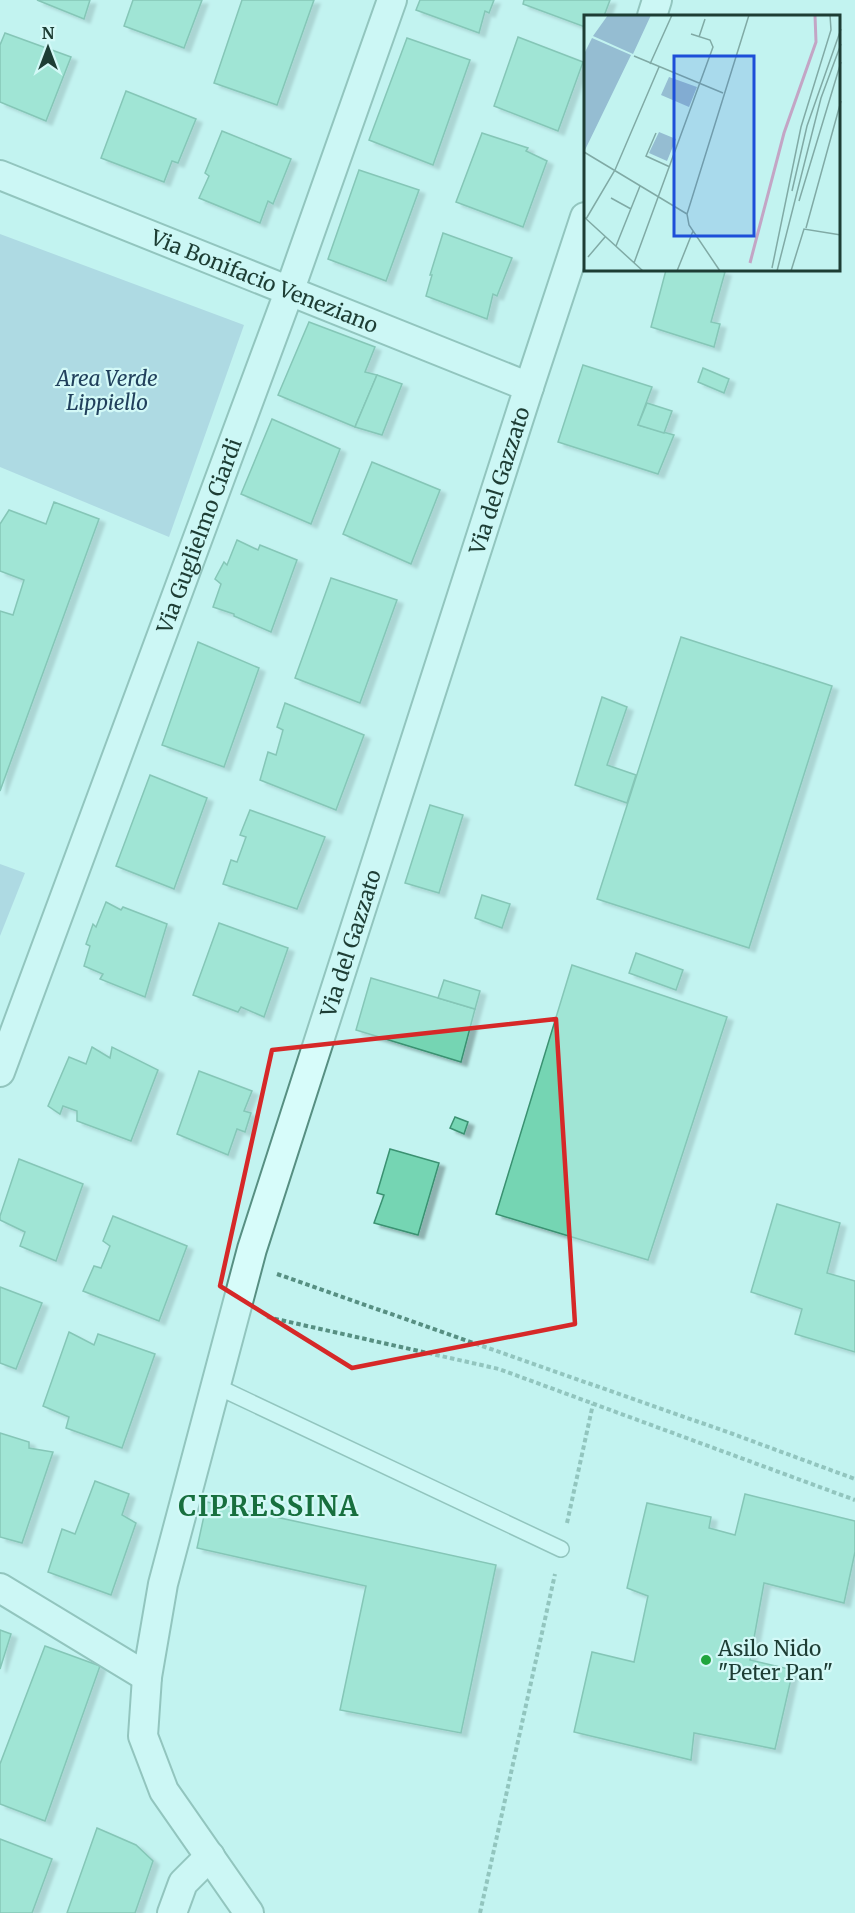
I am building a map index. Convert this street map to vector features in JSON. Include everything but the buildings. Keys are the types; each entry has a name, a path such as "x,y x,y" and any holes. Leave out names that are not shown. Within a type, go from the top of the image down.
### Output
{"street":[{"name":"Via Guglielmo Ciardi","path":"0,1072 289,292 392,0"},
{"path":"652,15 657,0"},
{"name":"Via Bonifacio Veneziano","path":"0,175 529,387"},
{"name":"Via del Gazzato","path":"249,1913 164,1791 143,1736 147,1677 163,1584 248,1264 584,220"},
{"path":"0,1588 147,1677"},
{"path":"172,1913 183,1883 210,1856"}],"lane":[{"path":"216,1386 561,1550"}],"path":[{"path":"248,1264 855,1479"},
{"path":"237,1307 274,1320 499,1369 855,1500"},
{"path":"480,1913 593,1404"}],"highlighted area":[{"path":"556,1019 575,1324 352,1368 220,1286 272,1050"}],"green space":[{"name":"Area Verde Lippiello","path":"0,234 244,325 169,537 0,467"},
{"path":"0,864 25,873 0,936"}],"place":[{"name":"Asilo Nido \"Peter Pan\"","path":"706,1660"}],"district":[{"name":"CIPRESSINA","path":"269,1506"}]}
